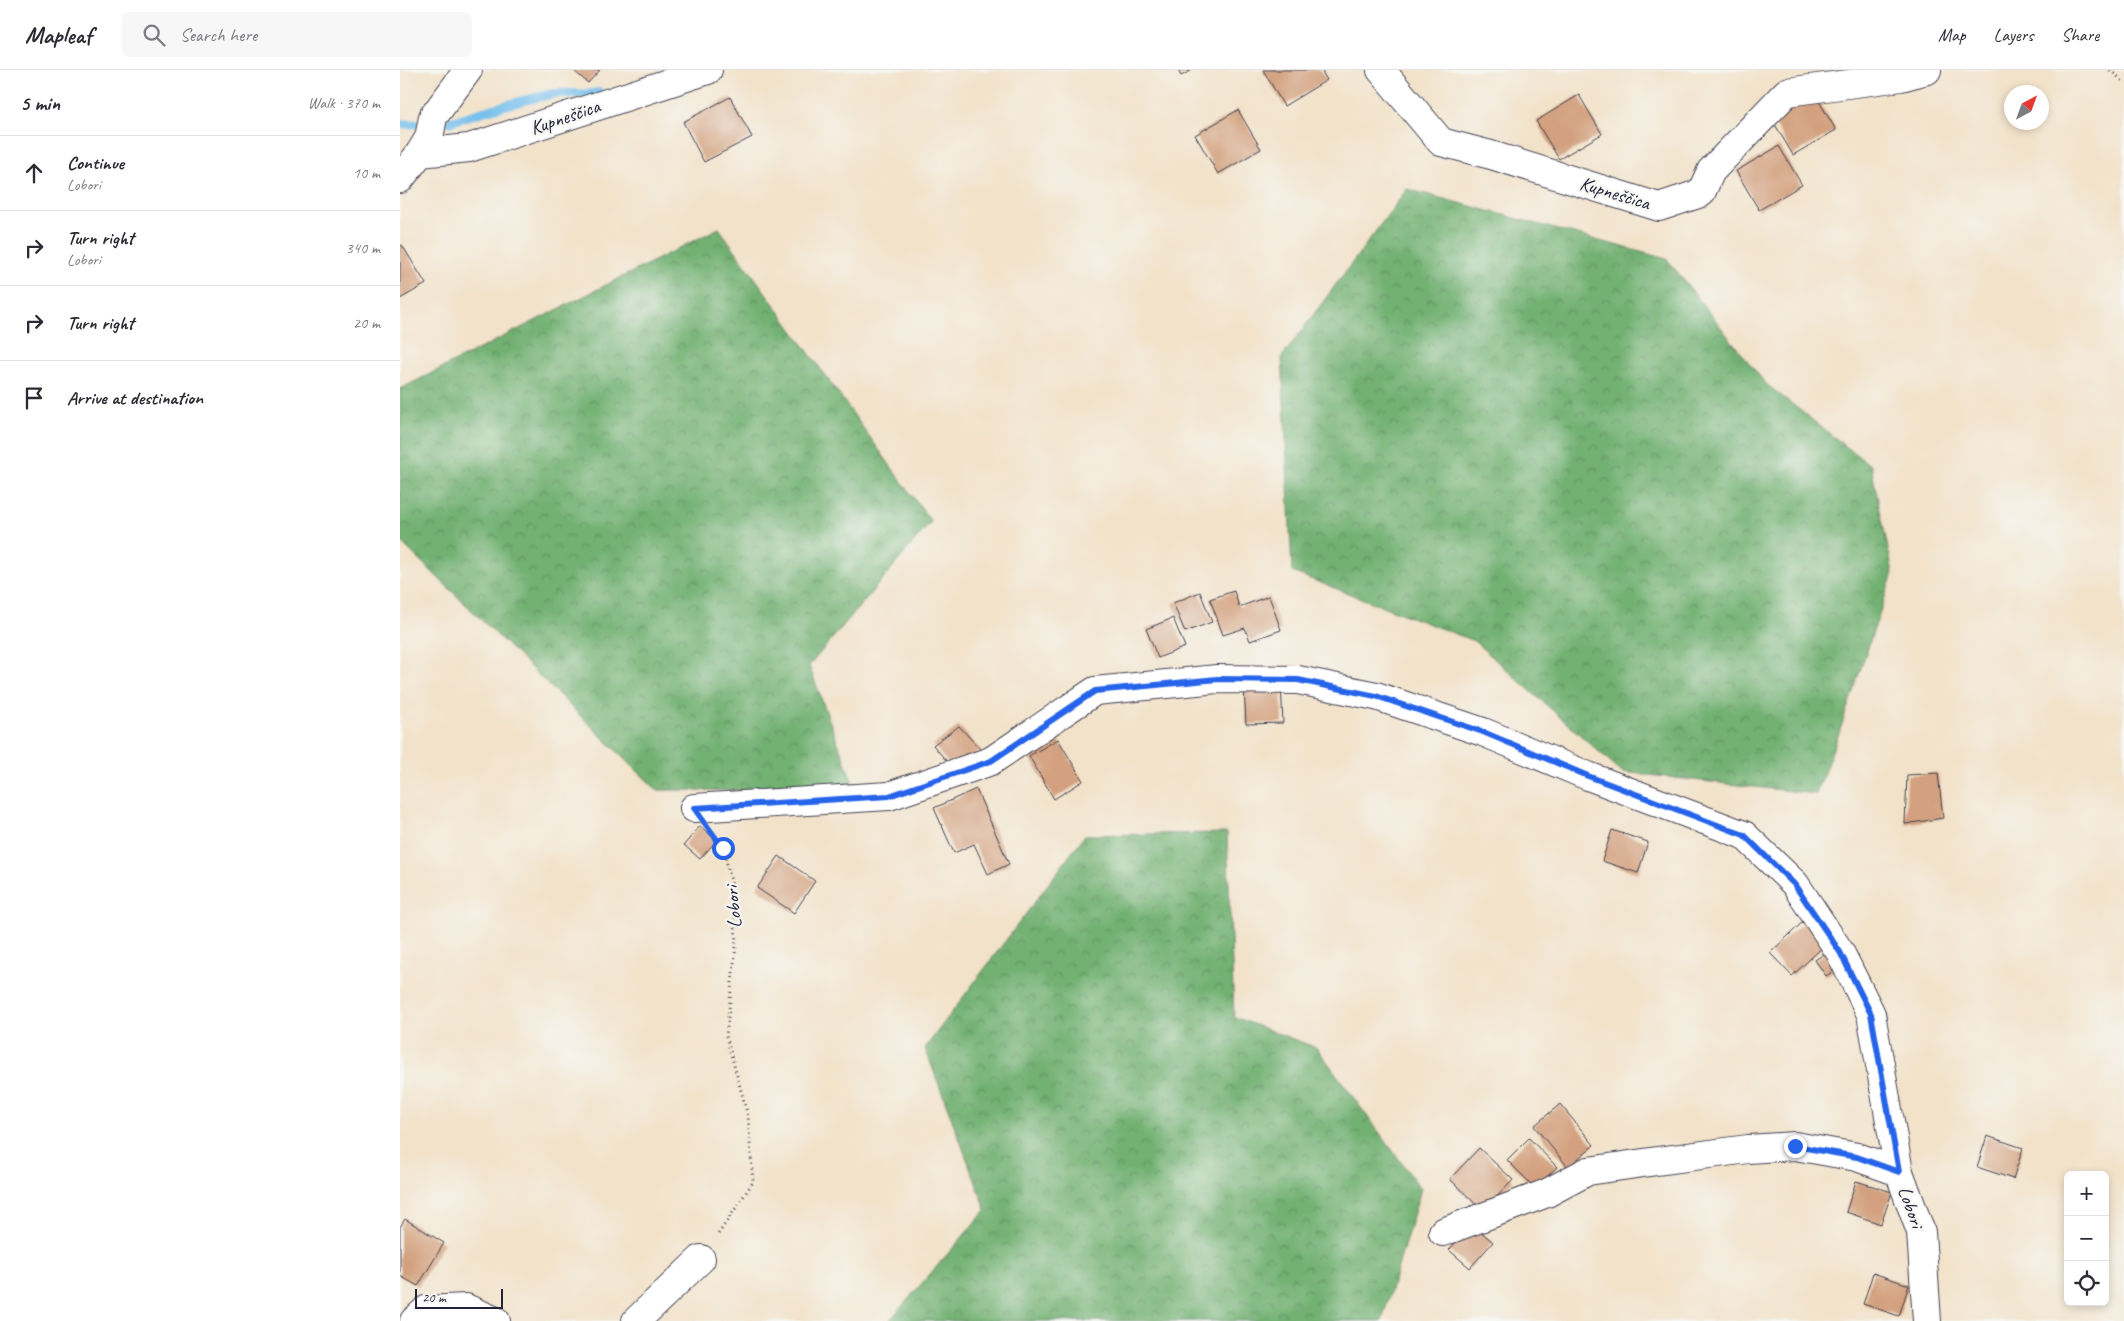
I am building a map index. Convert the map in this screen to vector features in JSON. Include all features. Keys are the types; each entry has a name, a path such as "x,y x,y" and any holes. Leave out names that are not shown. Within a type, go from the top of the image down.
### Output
{"street":[{"path":"400,179 468,70"},
{"name":"Kupneščica","path":"427,136 470,148 708,70"},
{"name":"Kupneščica","path":"1381,70 1440,142 1491,155 1659,207 1700,193 1711,171 1787,92 1901,77 1927,70"},
{"name":"Lobori","path":"694,808 889,796 991,761 1095,691 1217,679 1298,680 1376,696 1483,732 1588,776 1744,835 1794,884 1840,952 1871,1014 1899,1172 1921,1232 1927,1321"},
{"path":"1443,1232 1547,1193 1588,1172 1748,1149 1795,1146 1857,1157 1899,1172"},
{"path":"636,1321 701,1259"},
{"path":"414,1321 426,1310 466,1308 496,1321"}],"path":[{"path":"2110,70 2124,82"},
{"name":"Lobori","path":"694,808 723,848 734,893 736,946 726,1036 748,1116 753,1182 701,1259"}],"green space":[{"path":"1407,189 1667,259 1765,383 1871,466 1893,573 1839,733 1816,794 1622,772 1474,641 1292,572 1282,357"},
{"path":"719,228 931,522 809,666 856,791 657,790 400,541 400,389"},
{"path":"1227,833 1234,1017 1317,1048 1421,1189 1382,1321 889,1321 986,1210 925,1048 1085,835"}],"building":[{"path":"573,70 600,70 588,83"},
{"path":"1178,70 1192,70 1181,76"},
{"path":"1263,70 1321,70 1327,80 1284,106"},
{"path":"1813,91 1836,130 1793,155 1770,116"},
{"path":"1579,95 1602,134 1559,159 1536,121"},
{"path":"730,97 752,137 704,162 683,122"},
{"path":"1238,110 1261,149 1218,174 1195,135"},
{"path":"1779,146 1802,185 1759,210 1736,171"},
{"path":"402,245 426,284 400,299 400,246"},
{"path":"1234,591 1239,607 1269,596 1281,630 1250,641 1245,628 1223,635 1210,599"},
{"path":"1200,592 1212,622 1185,632 1173,603"},
{"path":"1173,618 1185,647 1158,658 1146,629"},
{"path":"1281,684 1283,723 1246,724 1244,686"},
{"path":"959,726 981,750 954,770 933,745"},
{"path":"1058,739 1083,781 1054,799 1029,756"},
{"path":"1938,773 1943,818 1905,824 1907,775"},
{"path":"976,789 1009,864 988,874 974,844 954,853 934,808"},
{"path":"700,826 717,840 700,859 684,845"},
{"path":"1612,830 1648,842 1638,873 1602,861"},
{"path":"779,856 815,881 794,913 757,888"},
{"path":"1807,918 1829,941 1792,976 1770,953"},
{"path":"1830,950 1841,966 1826,976 1815,960"},
{"path":"1560,1104 1594,1145 1568,1167 1534,1126"},
{"path":"1987,1136 2023,1148 2013,1179 1977,1167"},
{"path":"1529,1138 1557,1167 1535,1188 1507,1160"},
{"path":"1479,1148 1513,1180 1483,1211 1450,1179"},
{"path":"1856,1181 1892,1192 1881,1224 1846,1212"},
{"path":"405,1219 444,1243 418,1286 400,1276 400,1227"},
{"path":"1472,1224 1493,1242 1470,1268 1449,1250"},
{"path":"1873,1273 1909,1285 1899,1316 1863,1304"}],"waterway":[{"path":"450,122 501,106 552,94 599,92"},
{"path":"400,124 416,124"}],"route":[{"path":"723,848 694,808 889,796 991,761 1095,691 1217,679 1298,680 1376,696 1483,732 1588,776 1744,835 1794,884 1840,952 1871,1014 1899,1172 1857,1157 1795,1146"}]}
